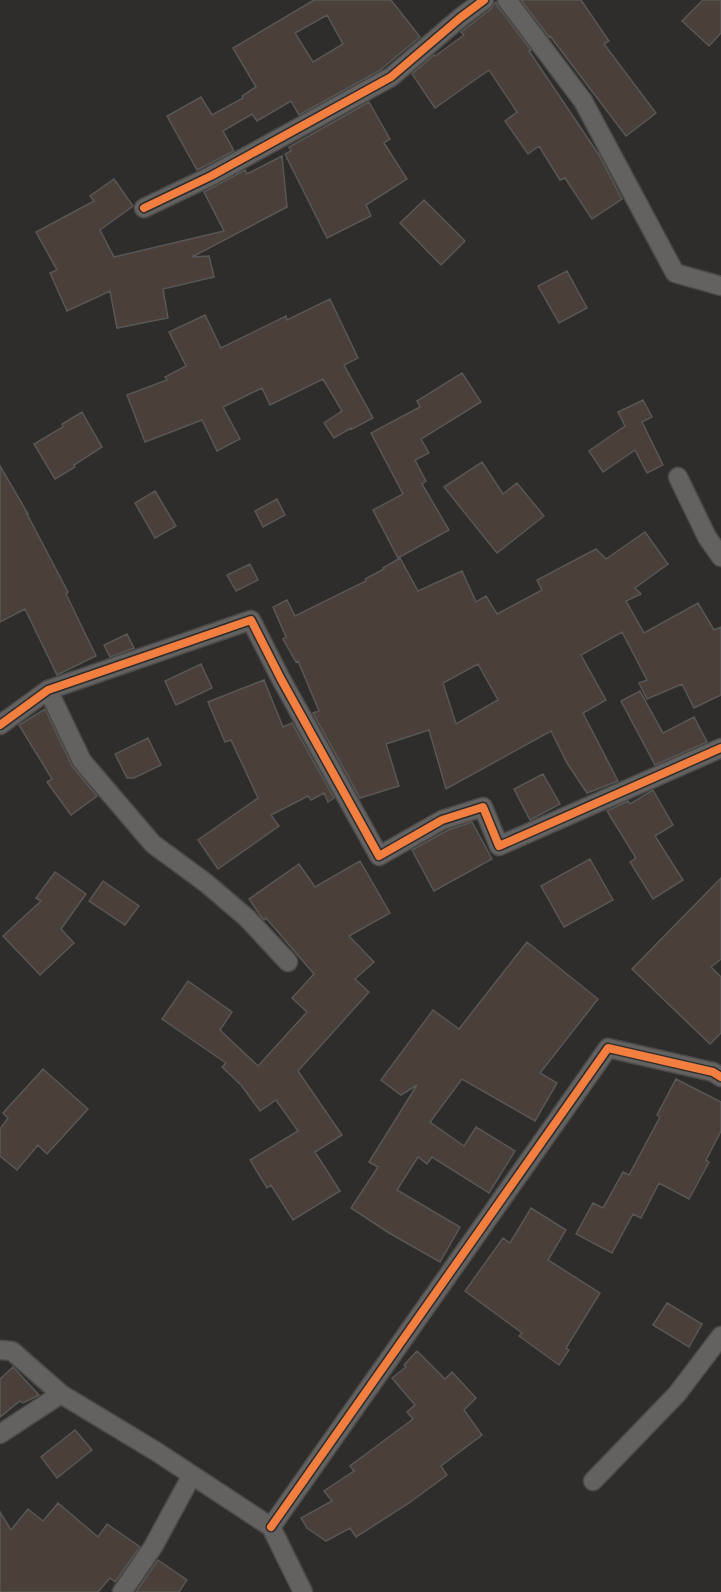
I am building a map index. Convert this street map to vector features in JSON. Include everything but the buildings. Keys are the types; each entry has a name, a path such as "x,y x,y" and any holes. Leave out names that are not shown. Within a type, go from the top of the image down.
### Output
{"street":[{"path":"144,208 211,176 391,78 484,0"},
{"path":"507,0 583,101 675,273 721,286"},
{"path":"678,477 707,537 721,557"},
{"path":"0,725 48,690 251,620 280,679 379,856 442,820 483,807 499,846 721,748"},
{"path":"48,690 82,761 153,844 206,883 247,918 288,962"},
{"path":"271,1527 608,1048 713,1072 721,1077"},
{"path":"593,1481 677,1394 721,1336"},
{"path":"0,1350 12,1351 61,1394 271,1527 303,1592"},
{"path":"0,1434 61,1394"},
{"path":"122,1592 153,1547 192,1475"}],"cycle path":[{"path":"144,208 211,176 391,77 484,0"},
{"path":"0,725 48,690 251,620 379,856 442,820 483,807 499,846 721,748"},
{"path":"271,1527 608,1048 713,1072 721,1077"}]}
